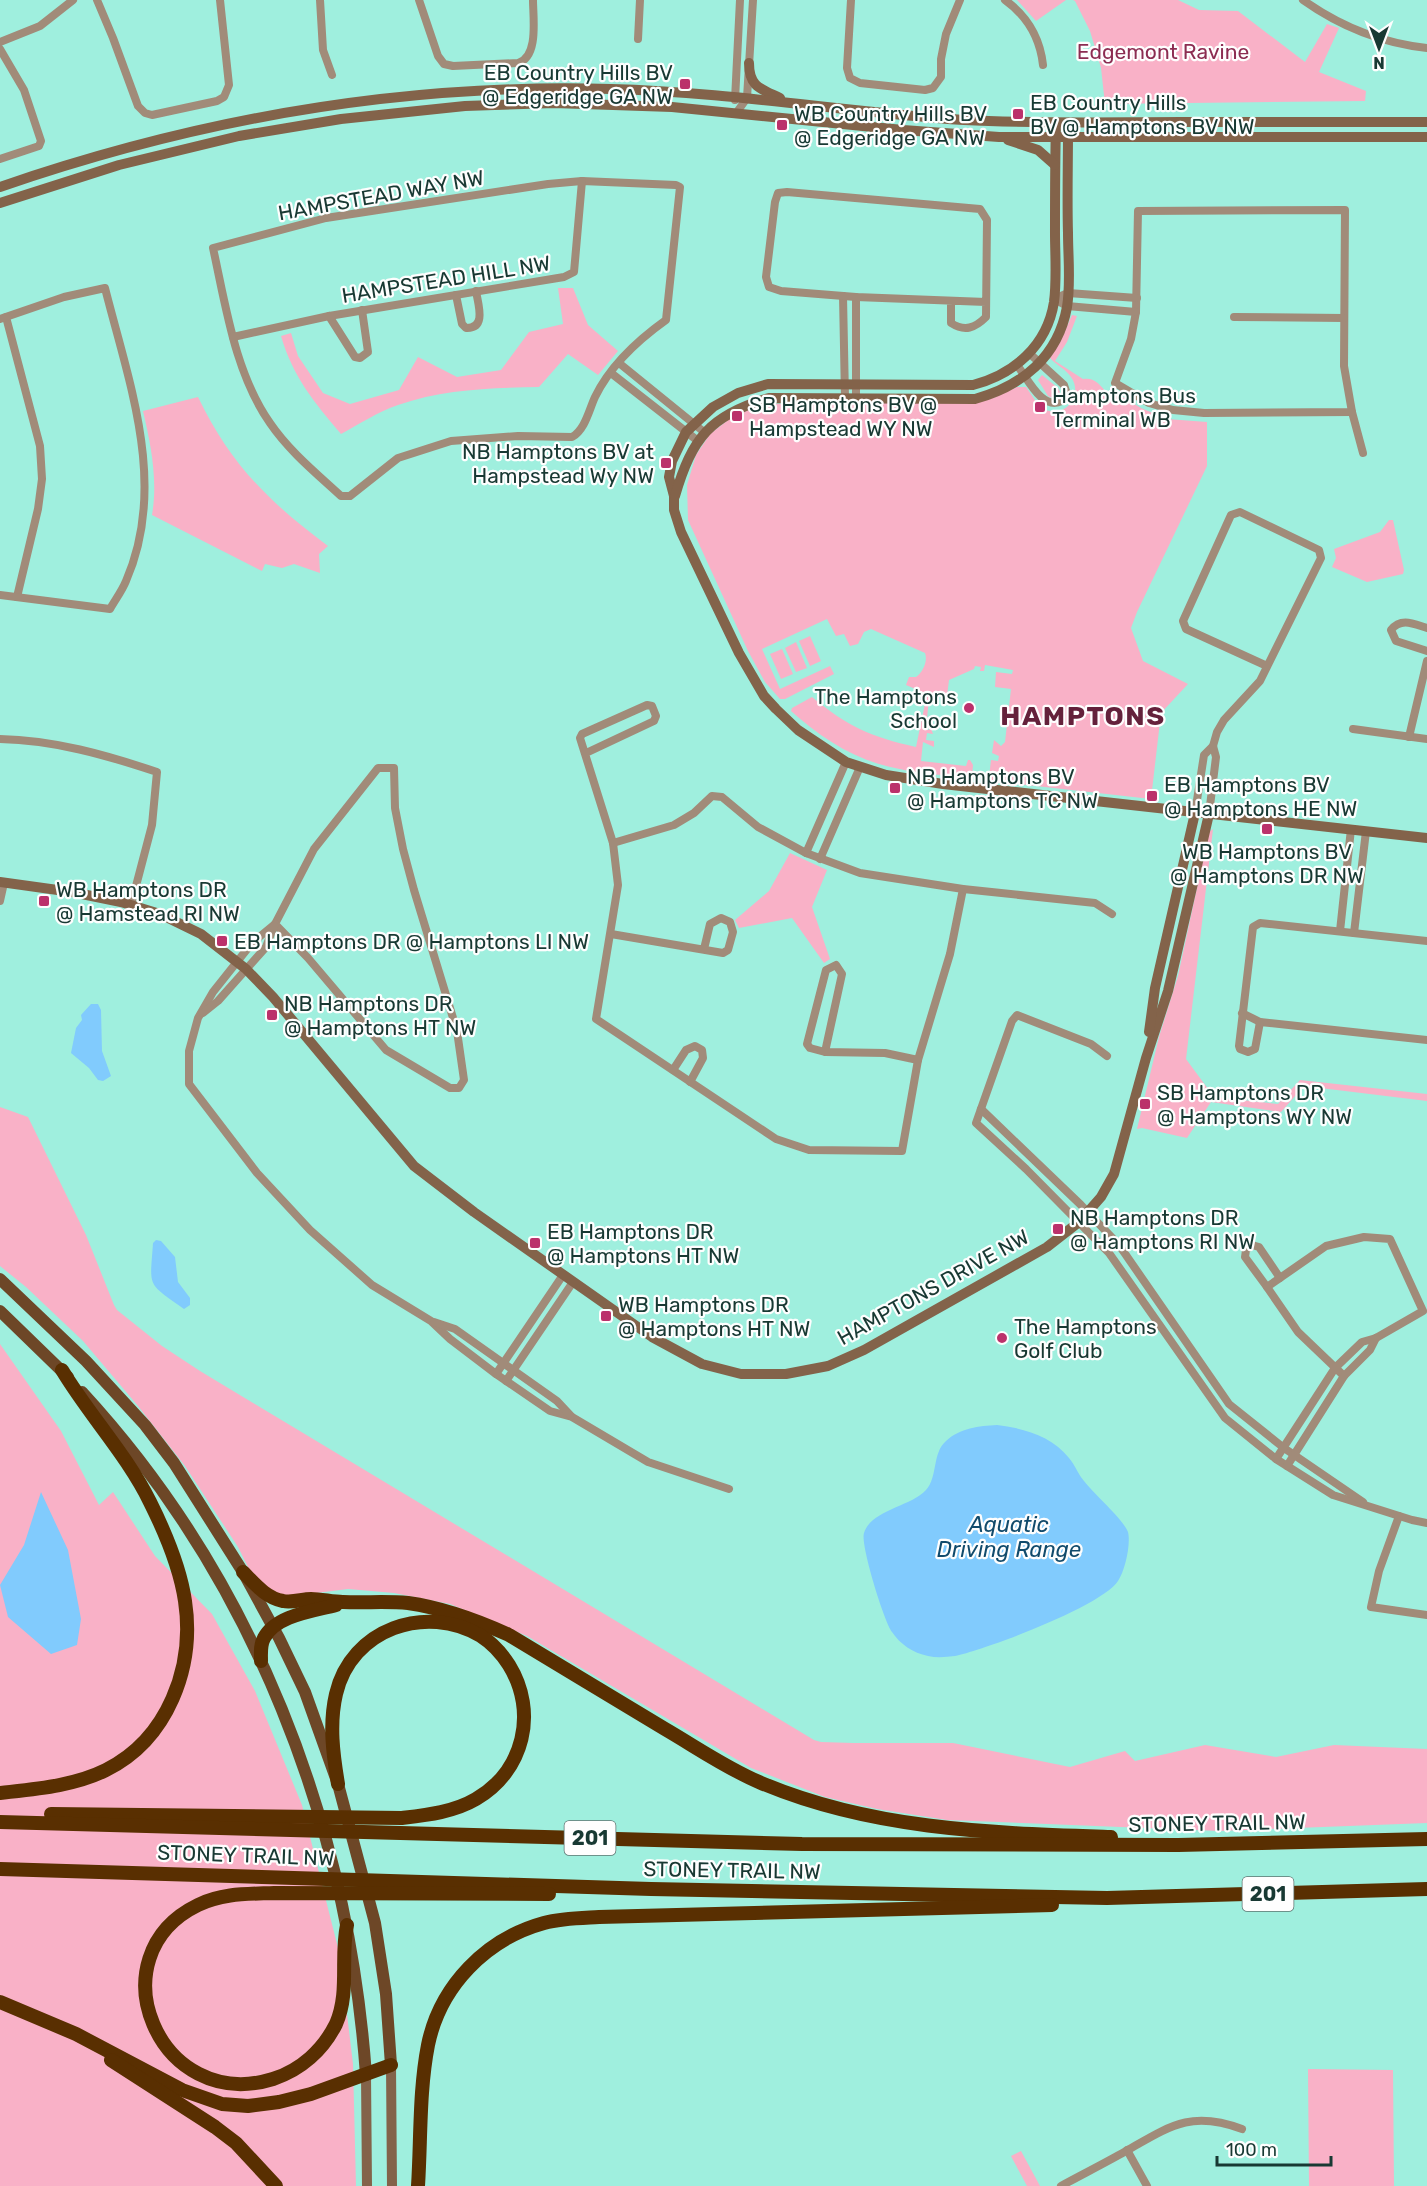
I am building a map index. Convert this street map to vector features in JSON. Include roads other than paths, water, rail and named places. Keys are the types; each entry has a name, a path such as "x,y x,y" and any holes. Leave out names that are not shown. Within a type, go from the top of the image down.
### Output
{"highway":[{"path":"0,1793 38,1789 84,1779 111,1768 132,1754 160,1723 169,1707 179,1685 186,1650 187,1618 180,1580 150,1502 133,1472 62,1370"},
{"path":"243,1572 262,1592 284,1602 310,1599 407,1603 480,1622 509,1635 733,1770 784,1792 815,1802 909,1824 990,1832 1164,1838 1181,1845"},
{"path":"261,1661 261,1646 265,1636 273,1627 285,1619 344,1602"},
{"path":"0,1815 402,1818 428,1815 461,1806 490,1789 502,1778 520,1747 525,1717 524,1702 505,1658 481,1636 466,1629 435,1621 400,1624 371,1640 356,1654 336,1692 332,1738 338,1784"},
{"name":"STONEY TRAIL NW","path":"0,1822 802,1844 1181,1845 1427,1839"},
{"name":"STONEY TRAIL NW","path":"0,1869 651,1889 1131,1898 1427,1890"},
{"path":"347,1925 344,1938 345,1985 340,2014 323,2045 296,2069 280,2077 253,2084 221,2082 191,2070 167,2050 159,2038 152,2022 146,1993 147,1970 151,1957 158,1941 184,1913 214,1899 245,1894 537,1895 651,1889"},
{"path":"418,2186 428,2045 441,2006 451,1989 475,1960 523,1931 564,1919 598,1917 980,1908 1091,1903 1131,1898"},
{"path":"0,2002 76,2034 182,2090 222,2104 248,2106 279,2102 392,2065"},
{"path":"0,2002 116,2064 215,2127 236,2143 276,2186"}],"main road":[{"path":"0,1279 86,1361 145,1425 174,1463 243,1572 273,1627 305,1692 338,1784 375,1923 386,1994 392,2065"},
{"path":"3,1315 62,1370 123,1438 170,1500 216,1574 261,1661 284,1712 310,1783 331,1855 347,1925 363,2025 366,2075"}],"street":[{"path":"0,42 39,26 72,0"},
{"path":"97,0 138,106 145,113 152,115 217,101 227,93 229,85 220,0"},
{"path":"320,0 323,50 332,75"},
{"path":"419,0 438,56 444,64 453,66 518,63 528,58 532,50 533,0"},
{"path":"638,39 640,0"},
{"path":"737,112 735,96 741,0"},
{"path":"737,112 747,98 753,0"},
{"path":"851,0 847,68 850,78 860,83 925,90 936,85 941,78 946,34 960,0"},
{"path":"1005,0 1018,11 1034,32 1043,64"},
{"path":"1303,0 1321,13 1357,31 1394,43 1427,48"},
{"path":"0,49 24,90 41,141 39,146 0,159"},
{"path":"749,63 749,76 752,81 763,90 792,103"},
{"path":"0,187 80,161 183,132 263,116 366,101 464,92 557,88 626,90 735,96 965,120 1056,123 1427,122"},
{"path":"0,203 119,165 239,136 341,119 465,106 554,103 672,107 999,137 1427,137"},
{"path":"1056,123 1054,299 1043,331 1029,353 1017,365 994,380 973,385 768,384 738,393 713,407 689,428 670,470 674,510 681,532 739,653 764,696 798,730 846,762 860,767 908,779 1427,838"},
{"path":"674,496 682,472 701,436 720,418 744,405 769,398 975,399 996,393 1026,377 1040,363 1058,335 1067,306 1068,123"},
{"path":"999,137 1038,150 1055,165"},
{"name":"HAMPSTEAD HILL NW","path":"233,337 362,310 564,277 574,272 582,181"},
{"name":"HAMPSTEAD WAY NW","path":"582,181 680,187 666,320 644,335 619,363 597,394 579,433 572,437 518,436 451,441 398,458 351,496 341,496 300,459 269,423 247,380 233,337 213,248 326,218 548,184 582,181"},
{"path":"951,302 951,323 960,329 977,327 986,317 987,220 980,209 778,193 766,277 769,287 781,291 856,297 986,302"},
{"path":"1352,412 1204,413 1173,410 1149,403 1115,383 1131,339 1136,312 1138,211 1345,210 1344,366 1352,412 1363,453"},
{"path":"0,595 110,609 126,581 142,519 146,486 144,454 136,411 105,288 64,297 3,318 40,446 42,479 38,510 17,597"},
{"path":"456,295 462,324 466,328 473,329 480,320 476,291"},
{"path":"1054,299 1068,293 1137,298"},
{"path":"843,296 851,385"},
{"path":"851,398 856,297"},
{"path":"1054,299 1067,306 1136,312"},
{"path":"329,316 355,357 360,358 368,352 362,310"},
{"path":"1234,317 1344,318"},
{"path":"1017,365 1044,401 1052,403 1062,400 1066,393 1065,387 1029,353"},
{"path":"619,363 689,428"},
{"path":"611,373 701,436"},
{"path":"1209,814 1217,732 1224,720 1254,689 1267,666 1320,561 1321,556 1319,550 1240,512 1231,515 1183,621 1183,626 1267,666"},
{"path":"1427,628 1405,622 1393,626 1391,630 1396,641 1427,651"},
{"path":"1409,737 1427,661"},
{"path":"586,753 654,721 656,716 652,706 647,705 582,734 580,738 614,843 618,885 596,1019 776,1139 810,1150 903,1151 918,1060 950,954 963,889"},
{"path":"1353,729 1427,739"},
{"path":"0,739 39,741 96,752 157,772 152,825 130,905"},
{"path":"1195,813 1204,755 1214,746"},
{"path":"806,853 846,762"},
{"path":"820,859 860,767"},
{"path":"242,965 266,946 275,924 314,849 378,768 394,768 395,808 403,849 458,1030 464,1080 459,1088 450,1088 386,1050 308,958 275,924"},
{"path":"614,843 674,825 694,813 712,796 722,797 758,827 806,853 860,873 963,889 1095,903 1112,914"},
{"name":"HAMPTONS DRIVE NW","path":"1146,1058 1155,988 1195,813"},
{"name":"HAMPTONS DRIVE NW","path":"2,883 72,892 130,905 160,914 201,934 242,965 273,997 414,1166 474,1212 652,1337 702,1364 741,1374 786,1374 828,1366 864,1350 1047,1247 1079,1222 1101,1197 1114,1174 1146,1058 1168,991 1209,814"},
{"path":"1340,931 1351,829"},
{"path":"1354,933 1366,831"},
{"path":"0,901 2,883"},
{"path":"611,934 723,953 728,950 733,932 730,922 721,918 710,924 704,949"},
{"path":"1260,1022 1257,1046 1245,1052 1239,1046 1242,1013 1253,927 1260,923 1427,941"},
{"path":"275,924 252,943 242,965 218,1001 198,1018 189,1051 189,1084 257,1173 310,1230 372,1285 431,1321 450,1339 496,1374 550,1411 572,1417"},
{"path":"825,1052 842,974 836,965 826,970 807,1044 810,1048 825,1052 885,1053 918,1060"},
{"path":"1242,1013 1260,1022 1427,1040"},
{"path":"1107,1056 1091,1044 1017,1015 1012,1021 976,1123 1109,1253 1225,1418 1276,1459 1333,1495 1427,1523"},
{"path":"673,1070 686,1050 695,1046 702,1050 704,1058 690,1082"},
{"path":"981,1109 1089,1212 1119,1245 1229,1404 1284,1448 1369,1506"},
{"path":"1026,1170 1035,1160"},
{"path":"1267,1287 1326,1246 1364,1237 1390,1239 1425,1310 1376,1338 1362,1342 1335,1368 1276,1459"},
{"path":"1280,1278 1259,1247 1252,1245 1246,1250 1245,1257 1298,1332 1344,1376"},
{"path":"496,1374 563,1275"},
{"path":"506,1381 573,1282"},
{"path":"431,1321 455,1329 556,1401 572,1417 648,1462 729,1489"},
{"path":"1287,1466 1344,1376 1370,1350 1376,1338"},
{"path":"1177,1349 1186,1343"},
{"path":"1400,1516 1380,1571 1371,1607 1427,1615"},
{"path":"392,2065 392,2186"},
{"path":"366,2075 367,2186"},
{"path":"1061,2186 1158,2131 1181,2123 1223,2122 1242,2129"},
{"path":"1127,2150 1147,2186"}],"water":[{"path":"91,1004 98,1004 101,1010 102,1051 111,1076 103,1081 98,1080 89,1068 71,1053 76,1028 82,1020 81,1015"},
{"path":"156,1240 161,1241 175,1257 178,1282 190,1298 190,1305 184,1309 163,1294 153,1283 151,1277 153,1243"},
{"name":"Aquatic Driving Range","path":"997,1425 1036,1434 1054,1444 1069,1458 1084,1481 1128,1532 1128,1550 1123,1571 1118,1581 1108,1591 1068,1614 1043,1625 992,1645 955,1656 922,1655 903,1644 888,1625 869,1566 864,1533 874,1519 911,1501 926,1490 930,1485 939,1452 946,1441 964,1430"},
{"path":"41,1492 68,1550 81,1619 77,1645 51,1654 8,1617 0,1585 24,1545"}],"place":[{"name":"EB Country Hills BV @ Edgeridge GA NW","path":"685,84"},
{"name":"EB Country Hills BV @ Hamptons BV NW","path":"1018,114"},
{"name":"WB Country Hills BV @ Edgeridge GA NW","path":"782,125"},
{"name":"Hamptons Bus Terminal WB","path":"1040,407"},
{"name":"SB Hamptons BV @ Hampstead WY NW","path":"737,416"},
{"name":"NB Hamptons BV at Hampstead Wy NW","path":"666,463"},
{"name":"The Hamptons School","path":"969,708"},
{"name":"NB Hamptons BV @ Hamptons TC NW","path":"895,788"},
{"name":"EB Hamptons BV @ Hamptons HE NW","path":"1152,796"},
{"name":"WB Hamptons BV @ Hamptons DR NW","path":"1267,829"},
{"name":"WB Hamptons DR @ Hamstead RI NW","path":"44,901"},
{"name":"EB Hamptons DR @ Hamptons LI NW","path":"222,941"},
{"name":"NB Hamptons DR @ Hamptons HT NW","path":"272,1015"},
{"name":"SB Hamptons DR @ Hamptons WY NW","path":"1145,1104"},
{"name":"NB Hamptons DR @ Hamptons RI NW","path":"1058,1229"},
{"name":"EB Hamptons DR @ Hamptons HT NW","path":"535,1243"},
{"name":"WB Hamptons DR @ Hamptons HT NW","path":"606,1316"},
{"name":"The Hamptons Golf Club","path":"1002,1338"}],"district":[{"name":"HAMPTONS","path":"1083,716"}],"park label":[{"name":"Edgemont Ravine","path":"1163,51"}]}
